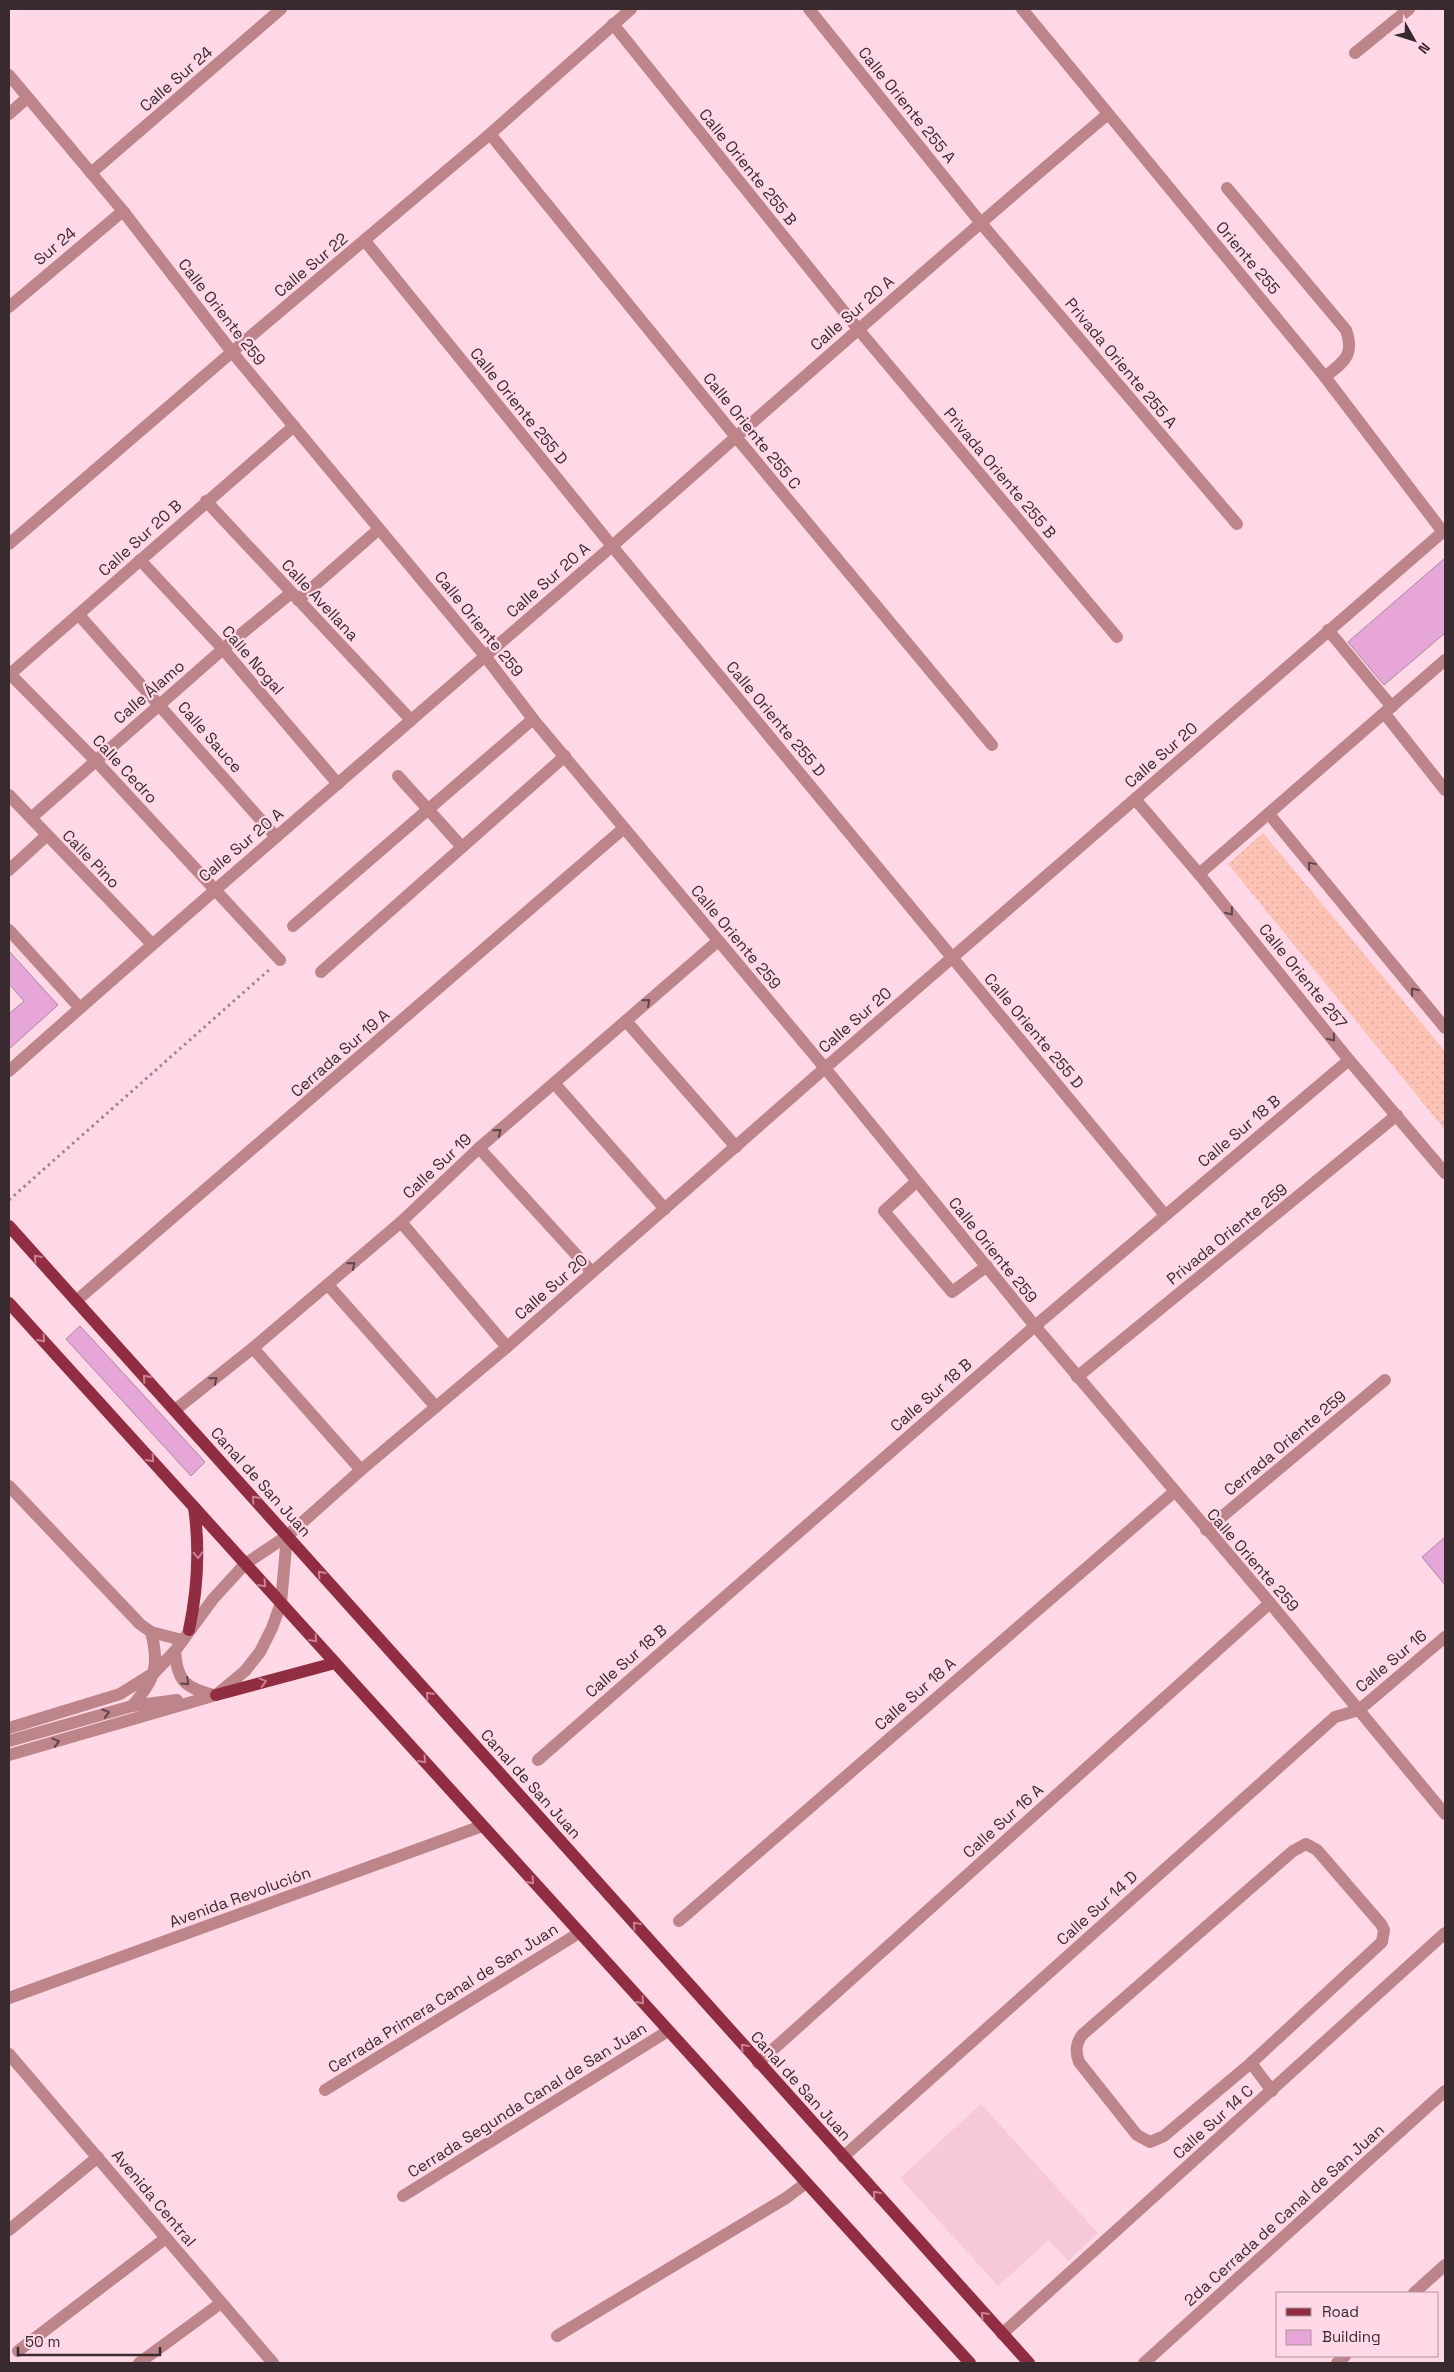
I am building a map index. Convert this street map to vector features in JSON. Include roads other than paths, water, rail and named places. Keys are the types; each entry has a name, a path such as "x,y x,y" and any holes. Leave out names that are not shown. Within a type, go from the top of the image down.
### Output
{"main road":[{"name":"Canal de San Juan","path":"9,1226 1029,2363"},
{"path":"9,1303 578,1933 970,2363"},
{"path":"186,1635 195,1605 198,1564 194,1507"},
{"path":"216,1695 335,1662"}],"street":[{"name":"Calle Sur 24","path":"91,173 281,9"},
{"name":"Calle Sur 22","path":"9,544 490,134 631,9"},
{"name":"Calle Oriente 255 A","path":"809,9 980,222"},
{"name":"Oriente 255","path":"1022,9 1326,377 1444,531"},
{"path":"1355,53 1409,9"},
{"name":"Calle Oriente 255 B","path":"613,24 858,329"},
{"name":"Calle Oriente 259","path":"9,75 123,211 232,352 485,656 533,719 825,1068 1034,1326 1270,1603 1445,1814"},
{"path":"9,114 27,98"},
{"name":"Calle Sur 20 A","path":"9,1071 214,888 338,784 980,222 1108,114"},
{"name":"Calle Oriente 255 C","path":"490,134 736,437 992,745"},
{"path":"1228,188 1346,330 1351,344 1347,358 1326,377"},
{"name":"Sur 24","path":"9,307 123,211"},
{"name":"Privada Oriente 255 A","path":"980,222 1237,524"},
{"name":"Calle Oriente 255 D","path":"365,241 612,546 1166,1215"},
{"name":"Privada Oriente 255 B","path":"858,329 1118,637"},
{"name":"Calle Sur 20 B","path":"9,674 294,426"},
{"name":"Calle Avellana","path":"206,501 411,720"},
{"name":"Calle Álamo","path":"31,818 223,649 380,529"},
{"name":"Calle Sur 20","path":"155,1672 175,1651 245,1564 287,1536 361,1470 507,1348 825,1068 1444,531"},
{"name":"Calle Nogal","path":"140,560 223,649 338,784"},
{"name":"Calle Sauce","path":"79,615 276,837"},
{"path":"1328,630 1445,790"},
{"path":"1199,874 1445,660"},
{"name":"Calle Cedro","path":"9,674 95,760 280,960"},
{"path":"293,926 533,719"},
{"path":"321,972 565,756"},
{"path":"398,776 462,847"},
{"name":"Calle Pino","path":"9,794 46,836 152,944"},
{"name":"Calle Oriente 257","path":"1135,799 1199,874 1349,1060 1445,1173"},
{"path":"1268,814 1445,1028"},
{"name":"Cerrada Sur 19 A","path":"76,1301 624,828"},
{"path":"9,870 46,836"},
{"path":"9,930 80,1008"},
{"name":"Calle Sur 19","path":"176,1410 253,1348 401,1222 479,1148 718,941"},
{"path":"626,1021 736,1147"},
{"name":"Calle Sur 18 B","path":"538,1760 1034,1326 1349,1060"},
{"path":"554,1083 665,1209"},
{"name":"Privada Oriente 259","path":"1077,1378 1397,1116"},
{"path":"479,1148 592,1272"},
{"path":"916,1182 884,1211 952,1292 987,1266"},
{"path":"401,1222 507,1348"},
{"path":"328,1285 436,1407"},
{"path":"253,1348 361,1470"},
{"name":"Cerrada Oriente 259","path":"1206,1530 1385,1380"},
{"path":"9,1486 140,1624 151,1632 186,1635"},
{"name":"Calle Sur 18 A","path":"678,1921 1174,1492"},
{"path":"9,1755 216,1695 245,1671 260,1652 281,1603 287,1536"},
{"name":"Calle Sur 16 A","path":"758,2063 1270,1603"},
{"path":"132,1706 146,1690 155,1672 156,1651 151,1632"},
{"name":"Calle Sur 16","path":"1359,1710 1445,1637"},
{"path":"175,1651 176,1667 181,1680 196,1691 216,1695"},
{"path":"9,1728 120,1694 155,1672"},
{"path":"9,1741 132,1706 216,1695"},
{"name":"Calle Sur 14 D","path":"843,2157 1335,1718 1359,1710"},
{"name":"Avenida Revolución","path":"9,1998 482,1826"},
{"path":"1306,1844 1317,1850 1381,1924 1385,1936 1378,1948 1251,2063 1164,2136 1150,2142 1137,2134 1079,2062 1076,2048 1082,2035 1293,1851 1306,1844"},
{"name":"Cerrada Primera Canal de San Juan","path":"325,2090 578,1933"},
{"name":"Calle Sur 14 C","path":"1002,2334 1445,1933"},
{"name":"Cerrada Segunda Canal de San Juan","path":"403,2196 668,2031"},
{"name":"Avenida Central","path":"9,2054 274,2363"},
{"path":"1251,2063 1272,2091"},
{"name":"2da Cerrada de Canal de San Juan","path":"1144,2363 1445,2091"},
{"path":"9,2230 98,2157"},
{"path":"557,2336 786,2198 806,2183"},
{"path":"18,2351 166,2238"},
{"path":"1415,2292 1445,2265"},
{"path":"139,2363 221,2303"}]}
